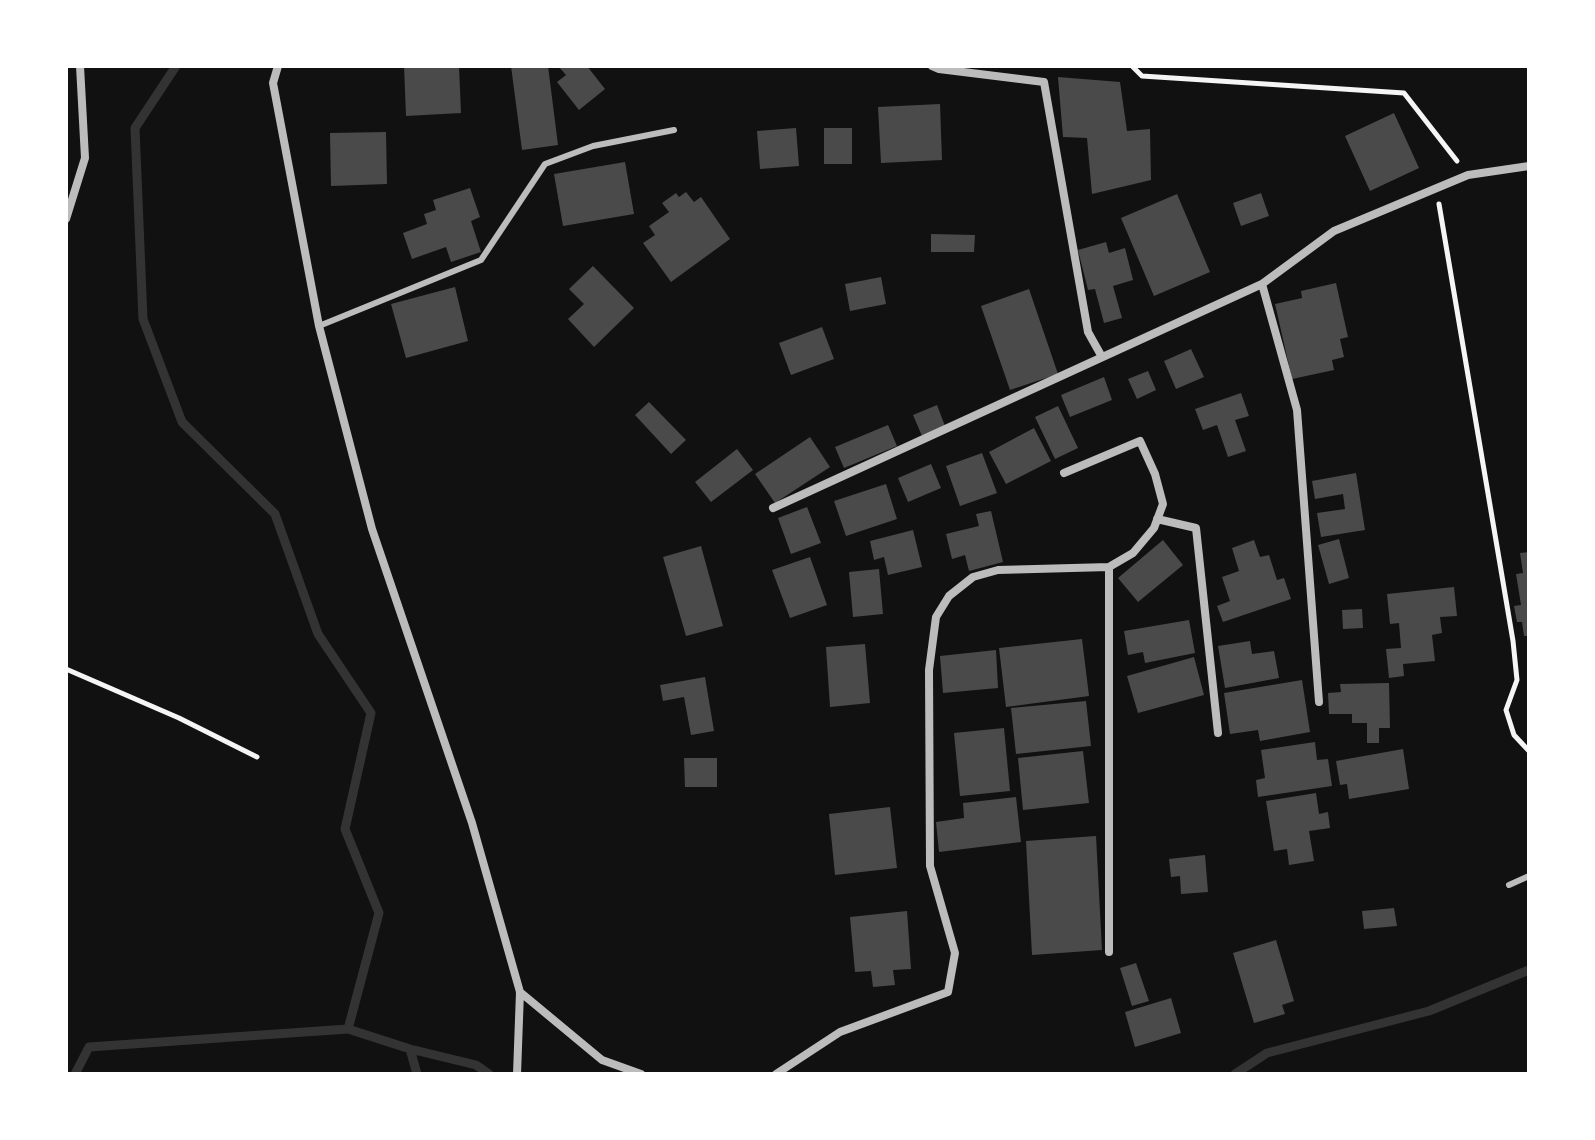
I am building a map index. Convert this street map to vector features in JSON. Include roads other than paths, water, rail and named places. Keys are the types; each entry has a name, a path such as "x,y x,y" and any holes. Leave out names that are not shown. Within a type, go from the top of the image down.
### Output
{"street":[{"path":"66,219 85,158 80,66"},
{"path":"278,66 273,83 319,326 372,529 472,823 520,992 517,1074"},
{"path":"932,66 1044,82 1088,332 1102,357"},
{"path":"773,508 1262,284 1334,231 1468,175 1529,166"},
{"path":"1262,284 1297,410 1319,702"},
{"path":"776,1074 840,1032 948,992 955,953 930,866 929,670 936,617 949,596 973,577 998,570 1109,567 1133,553 1154,528 1163,504 1155,474 1140,441 1064,473"},
{"path":"1157,519 1196,528 1218,733"},
{"path":"1109,567 1109,952"},
{"path":"520,992 602,1060 641,1074"}],"lane":[{"path":"319,326 481,260 545,164 593,146 674,130"},
{"path":"1509,885 1529,876"}],"waterway":[{"path":"176,66 135,128 143,319 182,422 275,514 318,634 371,713 345,829 379,913 348,1029"},
{"path":"1235,1074 1267,1053 1429,1011 1529,970"},
{"path":"75,1074 89,1047 348,1029 410,1049 476,1065 489,1074"},
{"path":"410,1049 417,1074"}]}
